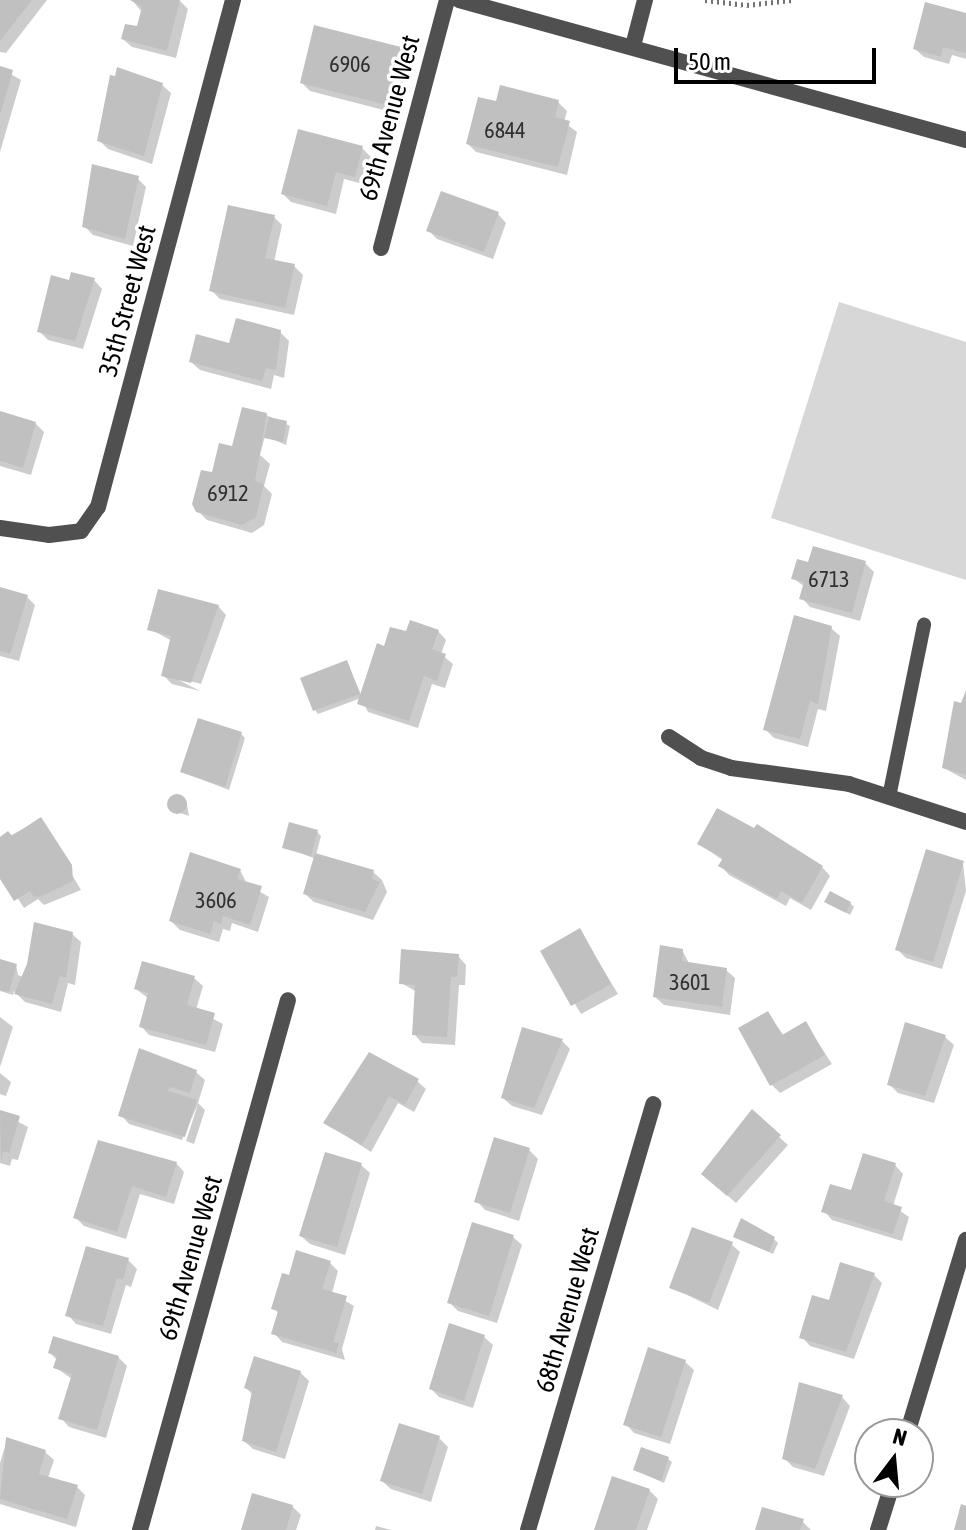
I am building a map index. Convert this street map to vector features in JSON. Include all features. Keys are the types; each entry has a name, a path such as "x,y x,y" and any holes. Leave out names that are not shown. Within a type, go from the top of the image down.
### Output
{"street":[{"name":"35th Street West","path":"0,528 49,535 81,531 98,507 233,0"},
{"name":"69th Avenue West","path":"381,248 447,0"},
{"path":"459,0 966,140"},
{"path":"633,46 645,0"},
{"path":"669,737 701,758 731,768 822,779 966,822"},
{"name":"69th Avenue West","path":"140,1530 288,1000"},
{"name":"68th Avenue West","path":"528,1530 653,1104"},
{"path":"912,1418 966,1240"},
{"path":"878,1530 888,1498"}],"lane":[{"path":"889,797 924,625"}],"path":[{"path":"705,0 747,5 792,0"}],"shaded area":[{"path":"839,302 966,342 966,580 771,518"}],"building":[{"path":"0,0 32,0 0,41"},
{"path":"130,0 180,0 167,51 121,39 125,24 137,26 142,7"},
{"path":"925,2 966,13 966,53 943,47 941,57 913,49"},
{"path":"314,25 401,47 387,105 300,83"},
{"path":"0,66 13,70 1,112 0,112"},
{"path":"117,67 163,83 144,156 97,141 110,75 115,76"},
{"path":"500,85 559,100 555,117 570,121 558,167 466,144 478,97 496,101"},
{"path":"298,129 363,146 355,177 336,172 327,206 281,194"},
{"path":"92,164 139,176 125,239 82,227"},
{"path":"441,191 499,212 484,252 426,231"},
{"path":"228,205 275,215 265,258 295,264 285,308 209,291"},
{"path":"71,272 95,278 75,341 37,332 51,275 69,280"},
{"path":"236,318 281,330 276,370 266,368 262,381 189,362 196,334 229,343"},
{"path":"242,407 267,413 255,481 264,484 256,517 242,525 196,512 192,504 201,470 212,472 219,443 232,446"},
{"path":"0,411 36,422 23,468 0,461"},
{"path":"269,417 287,421 283,442 264,438"},
{"path":"813,546 866,561 852,613 799,599 804,582 791,579 797,559 808,562"},
{"path":"0,587 28,595 10,654 0,651"},
{"path":"158,589 219,605 191,683 161,676 171,636 147,630"},
{"path":"794,615 832,626 818,704 810,701 800,739 763,730"},
{"path":"410,620 439,630 432,649 446,654 437,681 424,676 409,721 357,704 377,643 384,646 390,627 406,631"},
{"path":"347,660 360,694 313,711 300,678"},
{"path":"966,690 966,775 942,768 954,701 961,703"},
{"path":"198,718 242,732 225,787 180,772"},
{"path":"177,794 184,797 187,804 184,811 177,814 170,811 167,804 170,797"},
{"path":"717,808 754,828 757,824 823,866 802,903 781,891 777,899 718,866 723,858 697,844"},
{"path":"41,817 72,865 73,881 42,896 34,897 30,891 14,901 0,879 0,837 8,831 12,836"},
{"path":"289,822 318,830 311,856 282,848"},
{"path":"926,849 964,861 933,962 895,950"},
{"path":"190,852 241,869 237,879 262,886 250,925 223,916 221,924 214,921 210,934 169,921"},
{"path":"315,853 374,870 372,879 380,882 365,912 303,894"},
{"path":"830,891 851,902 846,913 824,902"},
{"path":"34,922 73,932 66,978 60,976 52,1004 14,994 27,964"},
{"path":"580,928 611,984 571,1006 540,951"},
{"path":"660,945 683,949 682,961 727,968 722,1007 653,997"},
{"path":"401,949 459,954 457,977 451,977 447,1037 412,1035 415,985 399,984"},
{"path":"0,959 17,964 9,992 0,990"},
{"path":"142,961 195,976 187,1005 215,1013 206,1045 139,1027 148,993 134,989"},
{"path":"768,1011 782,1035 806,1021 825,1055 770,1086 738,1028"},
{"path":"905,1022 946,1035 925,1096 887,1085"},
{"path":"522,1027 563,1039 534,1108 501,1098"},
{"path":"139,1048 197,1070 190,1093 170,1087 168,1091 197,1100 185,1137 118,1116"},
{"path":"369,1052 419,1079 405,1105 389,1096 362,1145 323,1123"},
{"path":"752,1109 781,1135 727,1196 701,1174"},
{"path":"0,1110 20,1116 9,1153 3,1151 1,1161"},
{"path":"494,1137 530,1148 510,1213 474,1202"},
{"path":"98,1140 177,1162 166,1197 132,1186 117,1232 73,1218"},
{"path":"325,1152 362,1163 337,1247 299,1236"},
{"path":"863,1153 896,1163 884,1201 902,1207 893,1234 821,1212 830,1184 851,1190"},
{"path":"741,1218 775,1237 769,1252 733,1237"},
{"path":"472,1222 514,1235 489,1316 447,1303"},
{"path":"692,1227 733,1242 709,1303 669,1288"},
{"path":"86,1246 129,1258 123,1280 117,1278 103,1326 65,1316"},
{"path":"296,1250 331,1261 322,1289 347,1296 333,1342 339,1343 336,1353 271,1334 278,1311 271,1309 282,1273 289,1275"},
{"path":"840,1262 875,1273 846,1352 799,1338 812,1295 829,1300"},
{"path":"449,1323 485,1335 464,1401 429,1389"},
{"path":"53,1336 119,1356 97,1430 58,1419 72,1374 53,1368 57,1356 48,1353"},
{"path":"648,1347 686,1360 661,1437 623,1425"},
{"path":"254,1356 301,1371 276,1452 242,1441 252,1391 244,1388"},
{"path":"799,1382 843,1395 815,1469 782,1459"},
{"path":"399,1423 440,1436 422,1494 380,1481"},
{"path":"6,1437 46,1450 39,1474 78,1485 67,1519 0,1499"},
{"path":"641,1447 669,1457 661,1481 633,1470"},
{"path":"612,1476 650,1489 636,1530 594,1530"},
{"path":"252,1493 293,1505 286,1530 241,1530"},
{"path":"961,1504 966,1506 966,1530 954,1530"},
{"path":"762,1507 804,1519 800,1530 755,1530"}]}
